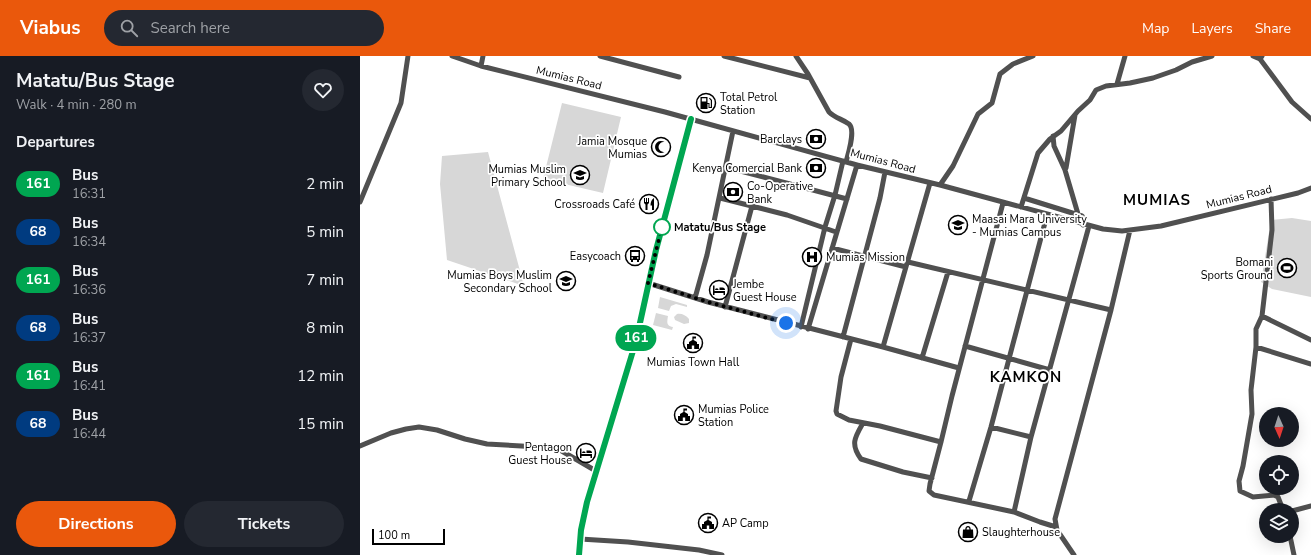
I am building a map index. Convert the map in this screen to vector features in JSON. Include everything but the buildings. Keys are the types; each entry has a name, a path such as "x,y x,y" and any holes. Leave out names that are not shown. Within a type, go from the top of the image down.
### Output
{"street":[{"path":"360,202 401,103 408,56"},
{"name":"Mumias Road","path":"452,56 481,66 691,119 857,165 940,185 1083,225 1110,230 1130,230 1161,226 1311,188"},
{"path":"481,66 483,56"},
{"path":"600,56 679,77"},
{"path":"724,56 810,78"},
{"path":"796,56 829,112 836,118 849,124 852,134 825,227 801,327"},
{"path":"940,185 953,166 978,114 992,103 1000,74 1013,64 1033,56"},
{"path":"1117,84 1125,56"},
{"path":"1021,207 1038,154 1053,136 1063,129 1075,114 1090,100 1099,88 1153,78 1192,62 1212,56"},
{"path":"1253,56 1261,57 1292,102 1311,119"},
{"path":"1066,170 1075,114"},
{"path":"579,555 584,515 634,347 648,283 691,119"},
{"path":"695,298 707,255 720,198 733,131"},
{"path":"1053,136 1054,146 1066,170 1078,214"},
{"path":"808,329 857,165"},
{"path":"725,167 846,199"},
{"path":"843,337 880,198 885,172"},
{"path":"883,347 930,183"},
{"path":"720,198 787,215 836,232"},
{"path":"1024,198 1078,214 1083,217 1083,225"},
{"path":"1271,199 1272,230 1262,316 1256,329 1252,414 1239,481 1240,492 1253,497 1274,495 1278,497 1280,503"},
{"path":"1003,203 959,368 942,442 929,489 932,494 1014,512 1056,527"},
{"path":"725,307 752,206"},
{"path":"969,502 991,427 1047,215"},
{"path":"1014,512 1032,437 1089,226"},
{"path":"1074,555 1056,527 1055,519 1111,310 1130,230"},
{"path":"832,248 948,272 1111,310"},
{"path":"922,358 948,272"},
{"path":"648,283 725,307 959,368"},
{"path":"1262,316 1311,340"},
{"path":"851,339 841,377 836,413 844,418 942,442"},
{"path":"965,346 1050,370"},
{"path":"1256,347 1311,364"},
{"path":"863,423 854,442 856,451 861,459 897,470 932,478"},
{"path":"360,446 406,428 419,427 437,430 487,444 539,447 560,450 596,471"},
{"path":"991,427 1032,437"},
{"path":"1299,509 1311,506"},
{"path":"580,539 628,542 699,550 722,555"},
{"path":"1291,543 1294,555"}],"shaded area":[{"path":"562,103 621,117 603,193 543,179"},
{"path":"488,152 523,282 518,284 447,260 440,184 442,156"},
{"name":"Bomani Sports Ground","path":"1292,218 1311,221 1311,297 1272,289 1261,282 1271,220"},
{"path":"660,297 687,305 687,307 676,304 671,306 669,311 658,308"},
{"path":"656,313 668,316 667,320 669,326 673,327 672,330 653,325"},
{"path":"677,314 686,316 689,319 689,323 684,324 675,320 674,317"}],"bus line":[{"name":"161","path":"579,555 581,530 587,502 636,341 656,250 691,119"}],"place":[{"name":"Total Petrol Station","path":"706,103"},
{"name":"Barclays","path":"816,139"},
{"name":"Jamia Mosque Mumias","path":"661,147"},
{"name":"Kenya Comercial Bank","path":"816,168"},
{"name":"Mumias Muslim Primary School","path":"580,175"},
{"name":"Co-Operative Bank","path":"733,192"},
{"name":"Crossroads Café","path":"649,204"},
{"name":"Maasai Mara University - Mumias Campus","path":"958,225"},
{"name":"Matatu/Bus Stage","path":"662,227"},
{"name":"Easycoach","path":"635,256"},
{"name":"Mumias Mission","path":"812,257"},
{"name":"Bomani Sports Ground","path":"1287,268"},
{"name":"Mumias Boys Muslim Secondary School","path":"566,281"},
{"name":"Jembe Guest House","path":"719,290"},
{"name":"Mumias Town Hall","path":"693,343"},
{"name":"Mumias Police Station","path":"684,415"},
{"name":"Pentagon Guest House","path":"586,453"},
{"name":"AP Camp","path":"708,523"},
{"name":"Slaughterhouse","path":"968,532"}],"district":[{"name":"MUMIAS","path":"1157,200"},
{"name":"KAMKON","path":"1026,377"}],"route":[{"path":"662,227 648,283 708,302 786,323"}]}
